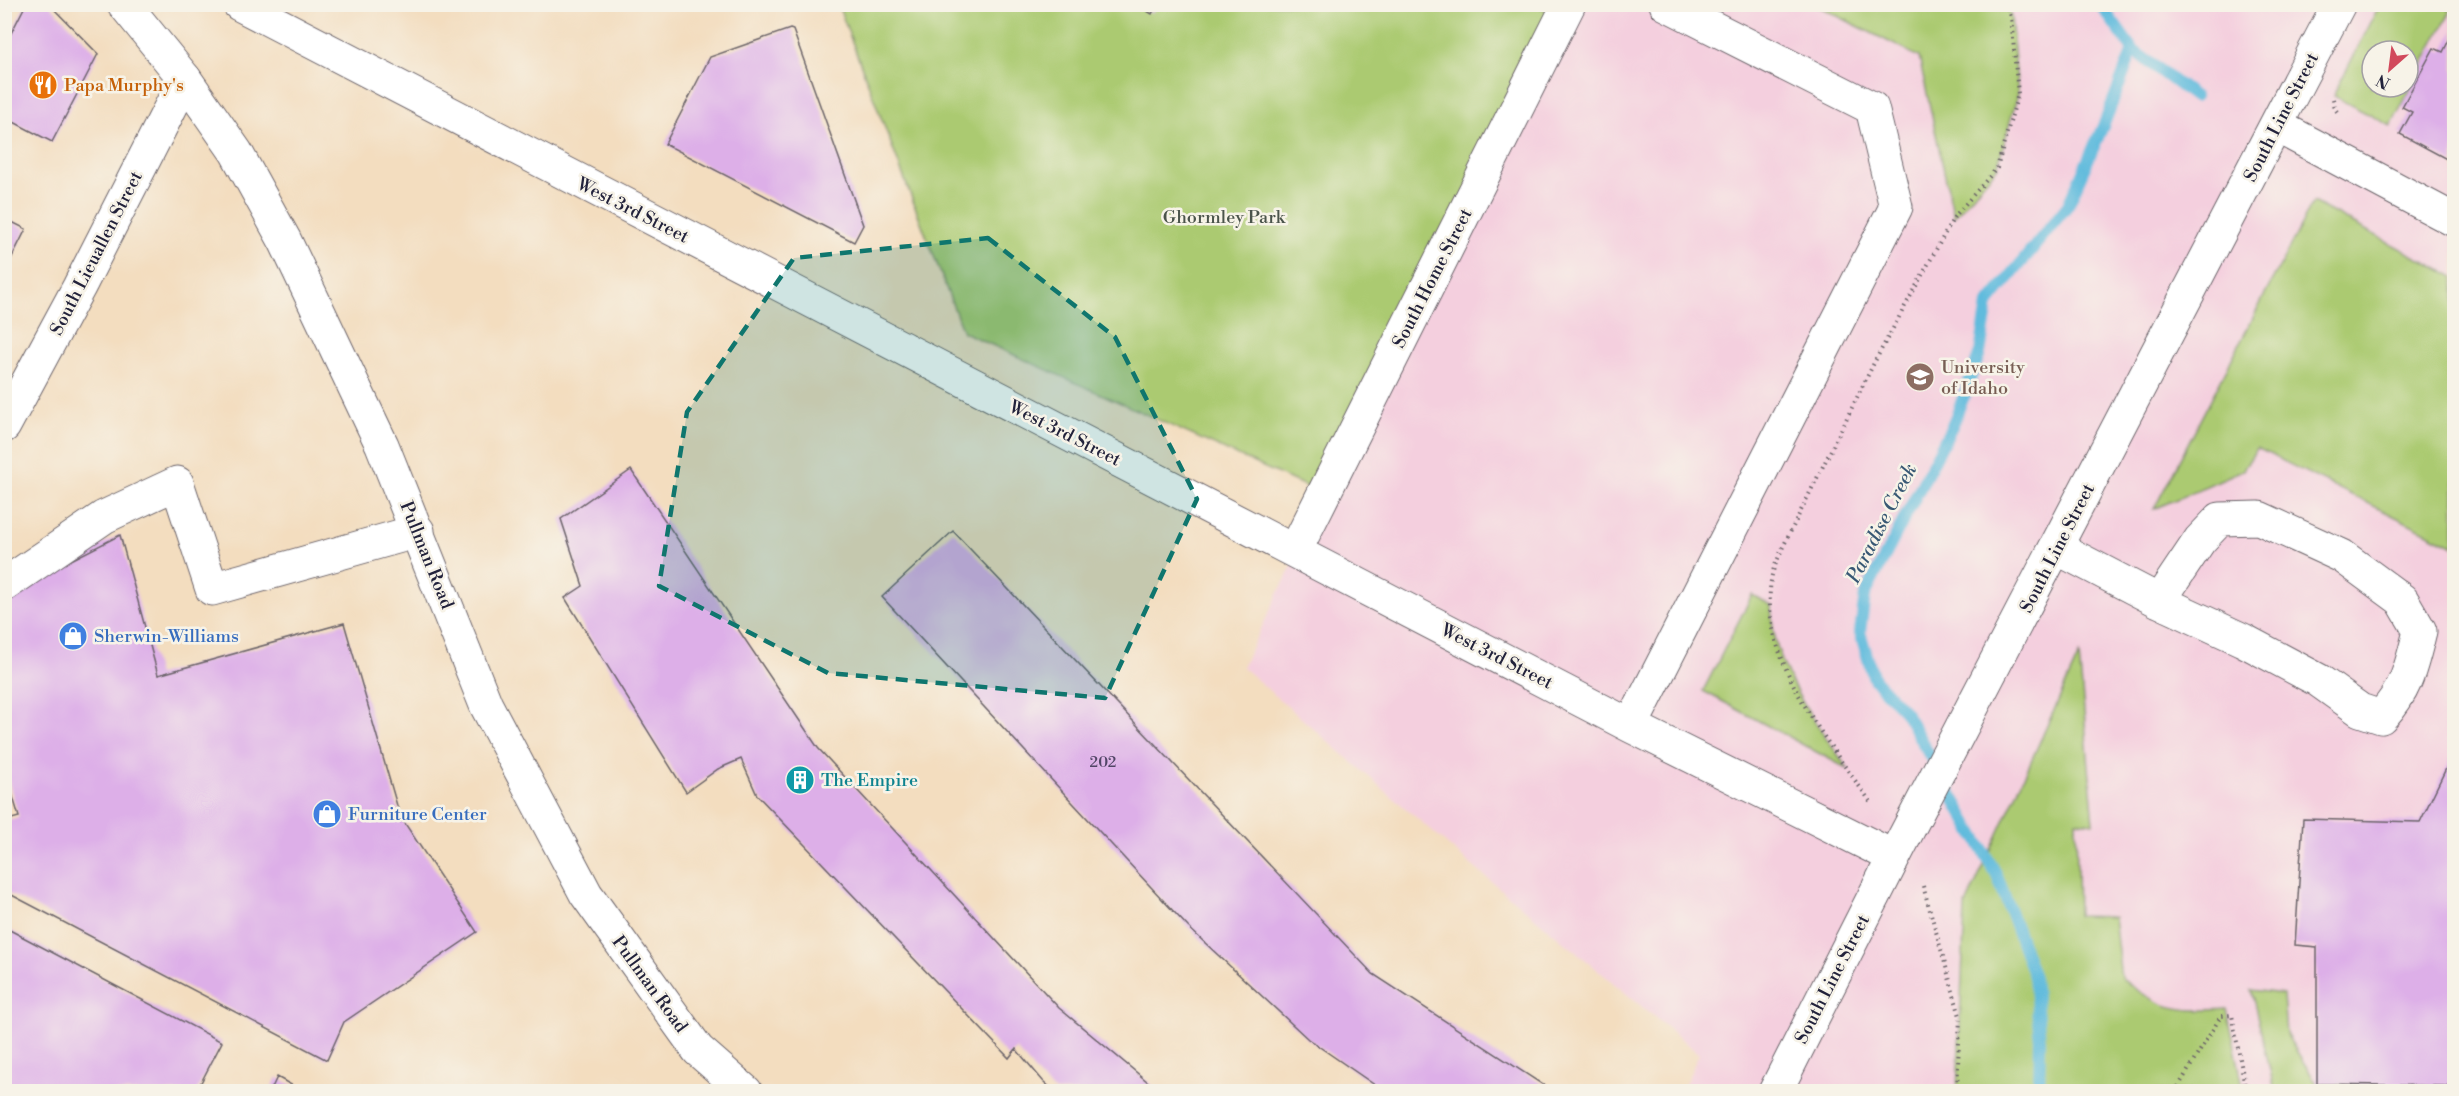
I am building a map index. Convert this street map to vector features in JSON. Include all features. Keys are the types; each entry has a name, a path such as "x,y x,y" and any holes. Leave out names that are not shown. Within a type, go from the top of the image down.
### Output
{"street":[{"name":"Pullman Road","path":"124,4 185,79 236,152 285,242 382,445 486,705 586,894 698,1050 746,1092"},
{"name":"West 3rd Street","path":"238,4 1631,726 1894,857"},
{"name":"South Home Street","path":"1295,551 1569,4"},
{"path":"1631,726 1896,207 1872,108 1666,4"},
{"name":"South Line Street","path":"1775,1092 1894,857 2339,4"},
{"name":"South Lieuallen Street","path":"4,426 79,287 185,79"},
{"path":"2277,126 2454,220"},
{"path":"4,585 104,517 177,483 212,589 418,531"},
{"path":"2057,548 2159,601 2243,640 2318,680 2360,710 2381,717 2397,700 2410,670 2420,632 2402,600 2342,556 2259,518 2220,519 2200,540 2159,601"}],"path":[{"path":"1868,798 1812,716 1788,672 1774,634 1771,605 1772,576 1782,549 1875,361 1954,217 1997,168 2018,94 2011,16 2007,4"},
{"path":"2441,6 2454,13"},
{"path":"2333,96 2335,108 2342,119"},
{"path":"1922,884 1960,1016 1957,1092"},
{"path":"2175,1092 2221,1016 2232,1015 2246,1092"}],"highlighted area":[{"path":"988,238 1115,337 1197,499 1105,698 828,673 659,586 687,412 794,258"}],"shaded area":[{"name":"University of Idaho","path":"1570,5 2454,5 2454,1091 1682,1091 1699,1054 1463,858 1242,667"}],"green space":[{"name":"Ghormley Park","path":"1535,4 1561,19 1323,494 963,332 838,5"},
{"path":"1816,5 2007,5 2011,17 2018,94 1997,168 1954,217 1919,57"},
{"path":"2380,5 2454,5 2420,70 2420,39 2362,39"},
{"path":"2360,44 2360,99 2405,99 2391,126 2333,96"},
{"path":"2313,202 2454,277 2454,546 2257,448 2243,470 2154,509"},
{"path":"1752,595 1771,605 1774,633 1785,670 1804,704 1848,769 1703,691"},
{"path":"2079,655 2094,823 2076,821 2078,916 2114,917 2121,978 2147,997 2170,1007 2182,1009 2227,1009 2244,1091 1957,1091 1965,907"},
{"path":"2251,990 2283,994 2286,1034 2317,1084 2454,1086 2454,1091 2275,1091"}],"building":[{"name":"Papa Murphy's","path":"26,4 49,4 98,54 52,142 4,117 4,47"},
{"path":"1135,4 1157,4 1152,14"},
{"path":"790,29 793,30 863,225 854,242 665,144 710,57"},
{"path":"2454,30 2454,163 2400,134 2412,112 2402,107 2406,99 2420,99 2420,74 2434,48 2443,52"},
{"path":"4,218 26,229 7,267 4,266"},
{"name":"The Empire","path":"631,470 818,748 1059,1008 1160,1092 1055,1092 1016,1049 1009,1058 757,795 741,759 718,769 686,792 565,598 583,586 561,519"},
{"path":"953,531 1373,974 1554,1092 1385,1092 1308,1039 1188,927 882,597"},
{"path":"120,535 158,675 344,623 400,816 477,932 344,1022 327,1060 4,891 4,821 19,817 4,767 4,607 34,579"},
{"path":"2454,752 2454,1086 2317,1084 2317,947 2295,945 2303,819 2420,822"},
{"path":"4,927 222,1042 196,1092 4,1092"},
{"path":"277,1077 304,1092 270,1092"}],"waterway":[{"name":"Paradise Creek","path":"2100,4 2133,50 2195,97"},
{"name":"Paradise Creek","path":"2039,1092 2040,1040 2034,977 1997,875 1905,712 1874,679 1860,632 1865,595 1953,424 1980,353 1988,304 2068,205 2104,124 2133,50"}],"place":[{"name":"Papa Murphy's","path":"43,85"},
{"name":"University of Idaho","path":"1920,377"},
{"name":"Sherwin-Williams","path":"73,636"},
{"name":"The Empire","path":"800,780"},
{"name":"Furniture Center","path":"327,814"}]}
